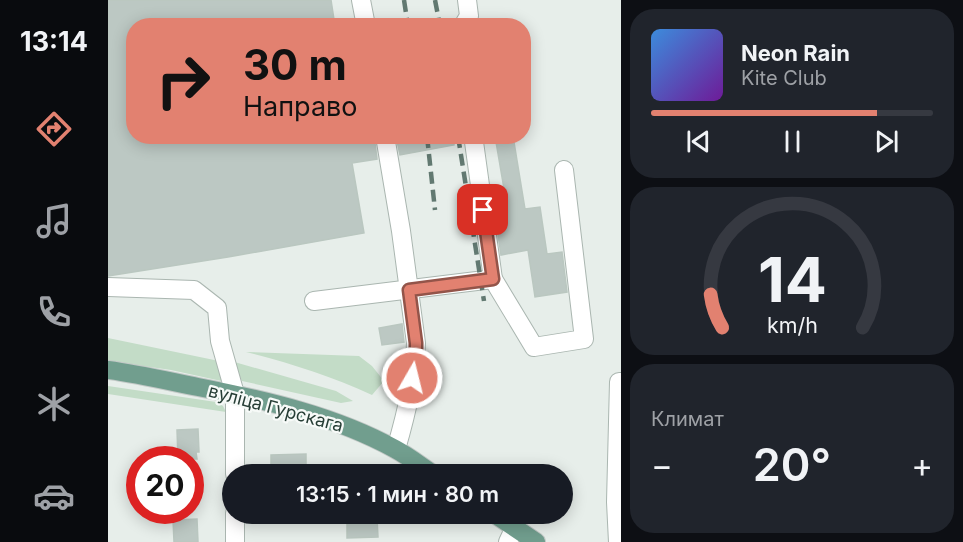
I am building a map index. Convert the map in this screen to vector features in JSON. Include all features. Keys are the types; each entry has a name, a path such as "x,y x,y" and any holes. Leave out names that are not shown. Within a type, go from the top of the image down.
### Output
{"main road":[{"name":"вуліца Гурскага","path":"108,370 235,394 316,415 396,449 418,464"},
{"path":"511,535 536,542"}],"street":[{"path":"361,0 364,18"},
{"path":"467,0 468,18"},
{"path":"386,144 416,343 416,357 404,422 396,449"},
{"path":"474,144 493,279 534,347 584,339 564,170"},
{"path":"314,301 493,279"},
{"path":"108,287 194,290 218,308 220,341 235,394 235,464"},
{"path":"618,542 616,502 619,382 621,382"},
{"path":"235,524 235,542"}],"green space":[{"path":"108,338 219,361 226,382 171,370 108,361"},
{"path":"246,352 359,356 372,366 384,381 372,395 310,370"},
{"path":"231,361 336,391 353,401 341,403 242,381"},
{"path":"108,386 216,402 223,406 226,412 108,394"}],"building":[{"path":"108,0 331,0 334,18 126,18 126,144 375,144 377,159 352,163 364,233 108,276"},
{"path":"398,144 454,144 454,145 400,155"},
{"path":"496,144 514,144 525,209 540,207 547,254 562,252 567,292 535,297 528,250 501,255 495,214 508,212"},
{"path":"402,324 404,342 382,345 379,328"},
{"path":"198,429 199,446 178,446 177,430"},
{"path":"306,454 306,464 271,464 271,455"},
{"path":"173,524 197,524 198,542 174,542"},
{"path":"347,524 377,524 378,537 347,538"}],"railway":[{"path":"404,0 407,18"},
{"path":"435,0 438,18"},
{"path":"428,144 435,210"},
{"path":"459,144 484,301"}],"route":[{"path":"412,378 416,343 409,290 493,279 483,210"}]}
